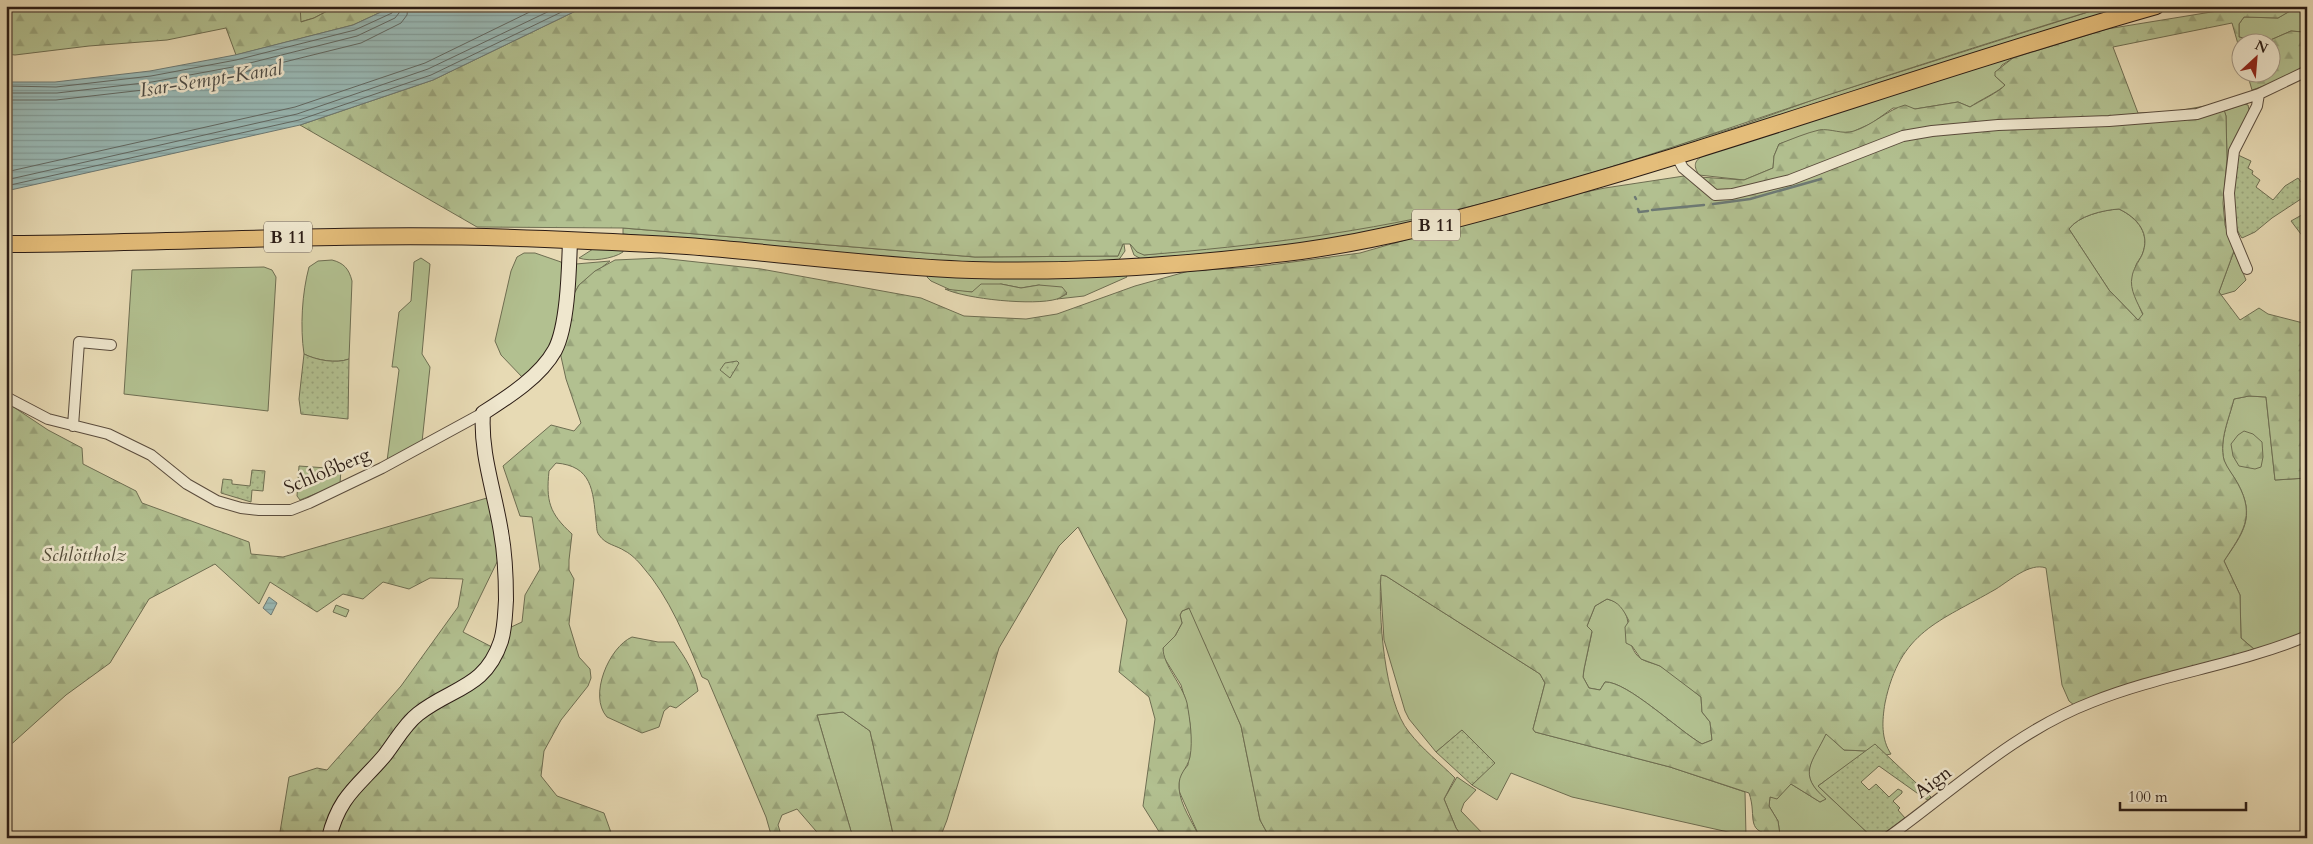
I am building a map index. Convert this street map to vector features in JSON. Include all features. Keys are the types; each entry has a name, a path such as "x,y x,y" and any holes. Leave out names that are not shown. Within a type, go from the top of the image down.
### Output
{"main road":[{"name":"B 11","path":"6,244 335,236 494,237 688,246 900,266 974,270 1048,270 1189,264 1309,250 1406,232 1478,215 1677,157 1884,88 2156,6"}],"street":[{"path":"1677,157 1683,168 1715,195 1732,194 1790,180 1903,136 1932,131 1998,125 2109,121 2197,114 2259,94 2307,70"},
{"path":"2247,269 2232,233 2229,193 2234,151 2257,106 2259,94"},
{"name":"Schloßberg","path":"6,396 48,419 108,434 151,456 187,484 217,500 241,508 291,510 382,468 483,413 525,383 554,351 563,320 570,240"},
{"path":"74,426 79,342 111,345"},
{"path":"329,838 336,814 343,802 358,782 387,753 407,724 420,712 474,681 486,671 495,656 501,640 505,620 502,532 484,444 483,413"},
{"name":"Aign","path":"1887,838 2021,737 2092,702 2127,690 2279,648 2307,636"}],"green space":[{"path":"6,6 300,6 301,22 314,18 337,6 394,6 353,25 236,55 226,28 167,40 89,46 15,55 6,54"},
{"path":"300,6 337,6 314,18 300,22"},
{"path":"586,6 2107,6 1896,73 1652,154 1520,194 1435,215 1311,237 1144,255 1137,252 1130,244 1123,244 1118,256 975,257 623,228 477,227 300,125 433,80"},
{"path":"2134,6 1477,211 1308,244 1143,260 1134,255 1130,244 1144,255 1255,243 1358,228 1477,205 1740,126 1824,96 2104,7"},
{"name":"Schlöttholz","path":"2248,6 2307,6 2307,8 2292,10 2278,18 2244,17 2239,24 2239,32 2235,32 2232,23 2113,47 2138,113 2171,112 2222,103 2226,116 2227,159 2223,203 2225,225 2234,251 2219,292 2240,320 2259,308 2268,314 2307,324 2307,478 2275,480 2266,397 2249,396 2234,399 2227,422 2223,452 2224,460 2243,496 2246,515 2241,533 2224,561 2240,595 2241,638 2255,650 2074,705 2069,701 2062,685 2046,568 2040,567 2027,570 1940,621 1925,631 1912,644 1901,659 1892,679 1885,703 1883,730 1885,742 1891,754 1886,755 1875,745 1867,751 1844,750 1826,734 1812,760 1809,775 1817,790 1826,799 1820,802 1791,784 1777,799 1770,797 1769,806 1778,821 1780,835 1760,832 1756,828 1749,793 1670,767 1535,732 1533,729 1545,683 1540,674 1386,576 1381,575 1382,633 1388,679 1394,700 1400,718 1409,732 1455,778 1444,799 1456,828 1463,838 1270,838 1260,820 1241,726 1189,608 1182,611 1180,615 1182,623 1175,636 1163,648 1169,668 1187,703 1191,730 1191,750 1189,761 1181,775 1179,788 1184,807 1200,838 1163,838 1143,806 1155,719 1149,697 1119,672 1127,620 1078,527 1059,546 999,648 940,838 894,838 870,731 843,712 817,715 853,838 822,838 797,809 782,815 778,825 782,838 772,838 766,817 708,680 702,677 684,634 661,591 636,560 627,552 605,541 599,535 592,490 584,474 568,465 556,463 549,471 549,499 558,520 572,534 569,570 574,579 569,624 579,657 590,669 591,678 588,686 561,720 544,751 541,776 557,796 604,813 613,838 279,838 289,777 317,768 327,770 401,686 458,607 463,579 430,578 409,589 383,582 363,599 343,594 317,612 270,582 259,604 215,564 149,599 110,663 66,695 6,749 6,402 48,430 82,448 83,464 136,491 142,503 249,542 251,554 283,557 487,498 496,527 498,560 463,632 492,647 509,628 522,622 525,595 540,569 532,517 520,516 503,466 551,425 574,431 581,423 566,379 560,352 570,301 579,285 595,271 615,260 660,258 761,269 921,298 964,316 1026,319 1057,314 1135,286 1189,271 1255,267 1360,253 1537,202 1605,188 1684,176 1744,180 1773,168 1774,156 1779,144 1804,134 1819,130 1854,131 1905,105 1915,109 1958,102 1970,107 2005,85 1995,76 1995,72 2013,58 2107,29","holes":["2119,209 2137,222 2144,234 2145,240 2142,255 2133,271 2131,282 2134,296 2143,314 2138,320 2109,290 2069,229 2073,224 2085,217 2099,212","1607,599 1618,604 1629,621 1625,627 1626,643 1632,646 1641,659 1660,666 1701,697 1702,712 1710,722 1712,740 1702,744 1626,689 1615,684 1605,682 1600,690 1589,688 1583,677 1592,631 1587,626 1595,606"]},
{"path":"2307,8 2307,26 2303,32 2291,31 2280,36 2280,32 2239,32 2239,24 2244,17 2278,18 2291,10"},
{"path":"2307,26 2307,67 2280,80 2280,36 2291,31 2303,32"},
{"path":"2004,57 2013,58 2002,65 1995,76 2005,85 1970,107 1958,102 1915,109 1893,108 1872,123 1852,132 1838,133 1821,130 1779,144 1774,156 1773,168 1744,180 1699,175 1696,169 1696,162 1703,156"},
{"path":"2250,82 2276,82 2252,90"},
{"path":"2244,104 2248,105 2250,114 2227,159 2226,116 2224,111"},
{"path":"2238,155 2251,161 2248,168 2260,180 2256,187 2273,200 2285,186 2298,178 2307,190 2307,195 2272,218 2255,232 2242,238 2235,221 2232,198"},
{"path":"2119,209 2137,222 2141,227 2145,240 2142,255 2134,271 2136,297 2143,315 2138,320 2109,290 2069,229 2073,224 2085,217 2099,212"},
{"path":"2307,212 2307,242 2291,221"},
{"path":"623,228 975,257 1118,256 1123,244 1125,251 1118,261 1112,263 974,263 900,259 623,234"},
{"path":"593,249 623,250 623,252 601,259 589,260 579,258"},
{"path":"2234,251 2246,280 2235,291 2221,295 2219,292"},
{"path":"524,253 535,253 561,262 563,265 561,310 551,349 523,378 501,355 495,341 511,271 517,257"},
{"path":"421,258 430,264 422,354 430,367 422,442 387,461 399,370 397,367 392,367 399,312 411,301 414,262"},
{"path":"332,260 345,267 352,281 349,359 338,361 320,360 304,354 302,333 303,299 309,267 318,261"},
{"path":"610,261 579,285 570,301 576,264"},
{"path":"264,267 272,270 276,277 268,411 124,394 132,270"},
{"path":"928,274 1125,274 1127,277 1084,296 1057,299 1067,294 1039,285 1021,288 1001,284 972,292 953,291 931,281 927,277"},
{"path":"981,284 1001,284 1021,288 1039,285 1062,287 1067,293 1057,299 1046,301 1017,302 968,296 945,289 972,292"},
{"path":"304,354 326,361 349,359 348,419 301,414 299,399"},
{"path":"737,361 739,363 730,378 720,370 725,363"},
{"path":"2249,396 2266,397 2275,480 2307,478 2307,631 2255,650 2241,638 2240,595 2224,561 2242,533 2245,524 2246,506 2238,484 2224,460 2224,437 2234,399"},
{"path":"2244,431 2253,434 2262,442 2263,457 2261,467 2255,469 2239,466 2233,456 2231,444"},
{"path":"299,466 341,469 340,484 300,500 297,496"},
{"path":"252,470 265,471 263,491 252,490 251,502 221,493 223,479 232,480 232,484 250,486"},
{"path":"1380,575 1386,576 1540,674 1545,683 1533,729 1535,732 1670,767 1745,792 1746,836 1572,797 1511,773 1497,800 1472,785 1494,763 1462,730 1436,752 1409,719 1405,711 1384,640"},
{"path":"1607,599 1623,608 1628,622 1632,647 1638,657 1665,669 1701,697 1702,712 1710,722 1712,740 1702,744 1626,689 1615,684 1605,682 1600,690 1589,688 1583,677 1592,632 1587,626 1595,606"},
{"path":"336,605 349,610 346,617 333,612"},
{"path":"1190,608 1241,726 1260,820 1270,838 1200,838 1179,791 1179,776 1188,765 1190,724 1181,685 1163,656 1163,648 1175,636 1182,623 1180,615 1182,611"},
{"path":"632,637 658,642 674,642 689,665 698,691 676,708 670,706 664,711 659,727 642,733 607,717 602,708 600,697 600,685 609,661 624,642"},
{"path":"843,712 870,731 894,838 853,838 817,715"},
{"path":"1462,730 1495,763 1472,785 1436,752"},
{"path":"1826,733 1844,750 1867,751 1818,786 1873,838 1816,838 1780,835 1778,821 1769,806 1770,797 1777,798 1791,784 1820,802 1825,799 1816,790 1809,774 1812,760"},
{"path":"1875,744 1931,797 1928,800 1924,798 1879,766 1861,782 1869,790 1876,784 1889,797 1898,789 1902,791 1893,801 1900,808 1898,810 1905,818 1878,838 1873,838 1818,786"},
{"path":"1457,777 1476,790 1464,803 1461,811 1487,838 1463,838 1456,828 1444,799"}],"water":[{"name":"Isar-Sempt-Kanal","path":"394,6 586,6 433,80 300,125 6,191 6,82 55,82 150,71 235,55 353,25"},
{"path":"269,597 277,603 271,615 263,608"}],"waterway":[{"path":"1713,204 1750,199 1821,179"},
{"path":"1652,210 1704,205"},
{"path":"1638,209 1639,212 1648,211"}]}
